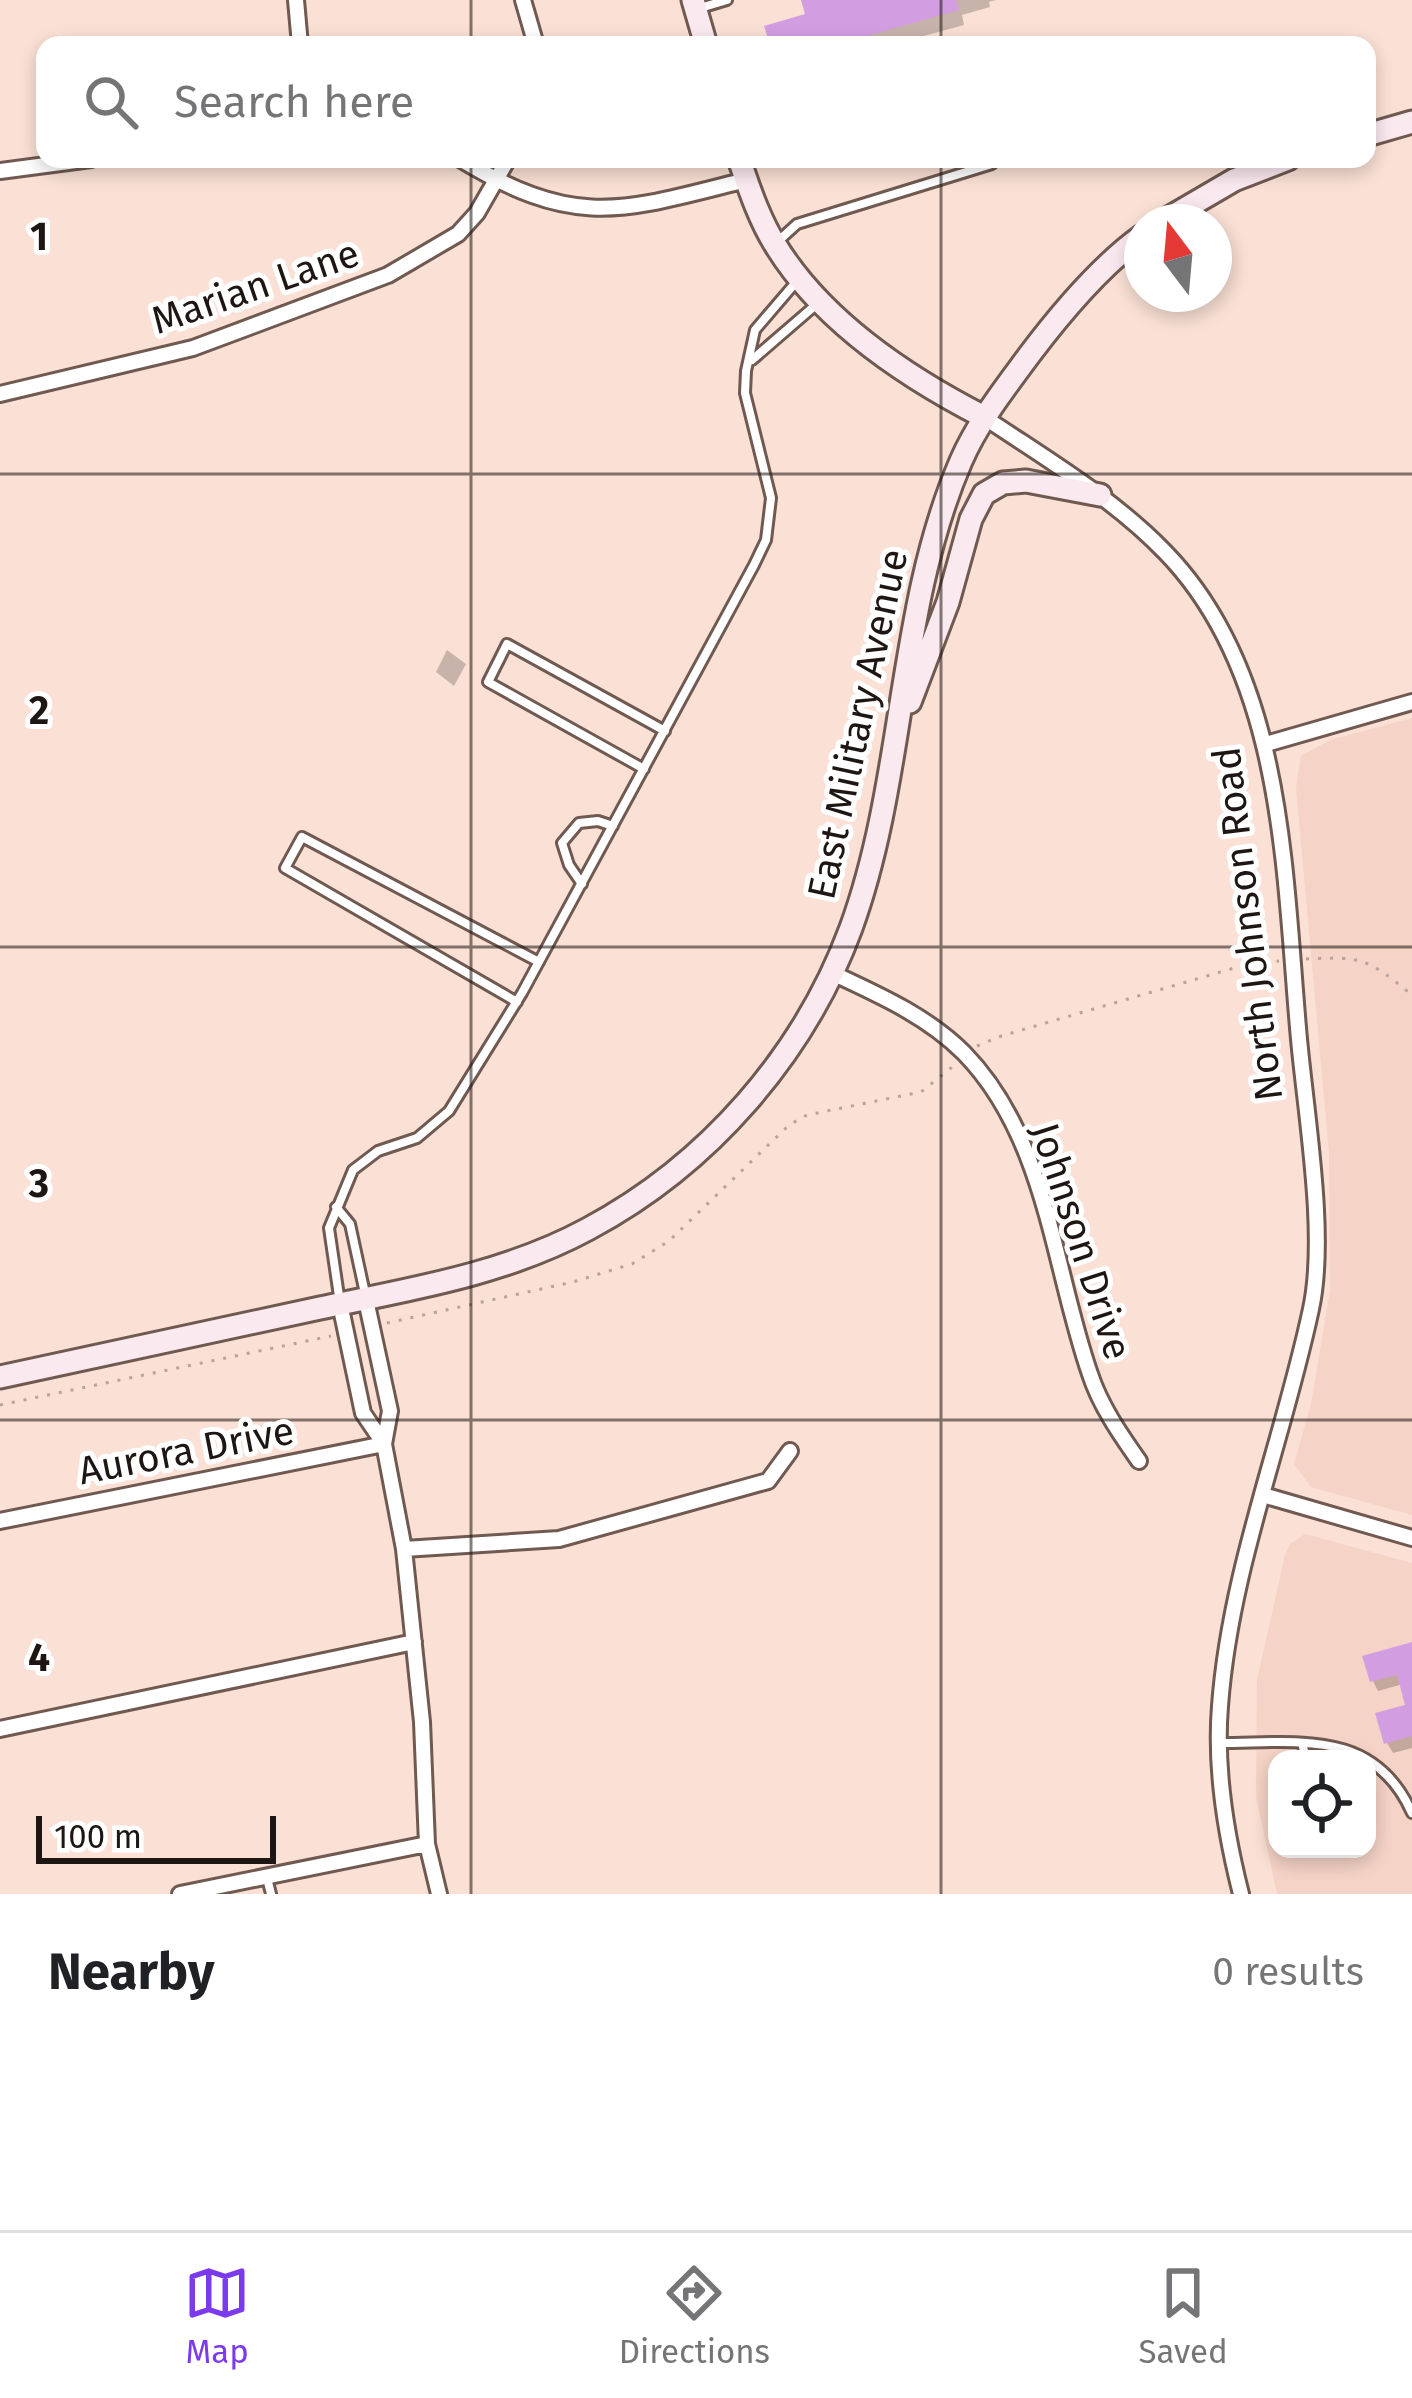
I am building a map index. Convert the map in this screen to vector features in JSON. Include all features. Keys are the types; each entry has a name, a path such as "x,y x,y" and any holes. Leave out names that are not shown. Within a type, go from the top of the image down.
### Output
{"main road":[{"path":"694,5 703,36"},
{"path":"1376,132 1412,122"},
{"path":"1194,204 1266,168"},
{"name":"North Johnson Road","path":"743,169 775,244 800,278 897,366 927,388 984,417"},
{"name":"East Military Avenue","path":"0,1377 366,1300 516,1262 592,1228 701,1150 791,1046 832,973 865,881 932,542 962,458 984,417 1051,327 1124,254"},
{"path":"895,736 925,668 971,519 984,494 1003,483 1026,481 1100,495"}],"street":[{"path":"296,0 299,36"},
{"path":"523,0 533,36"},
{"path":"0,171 36,166"},
{"path":"474,168 497,182 572,207 612,210 743,169"},
{"name":"Marian Lane","path":"0,394 193,348 388,274 458,234 504,168"},
{"name":"North Johnson Road","path":"984,417 1100,495 1167,554 1207,605 1238,662 1266,744 1316,1214 1313,1304 1233,1615 1220,1708 1232,1860 1241,1894"},
{"path":"1266,744 1412,702"},
{"name":"Johnson Drive","path":"832,973 932,1025 965,1055 1000,1102 1024,1152 1057,1249 1090,1376 1116,1430 1139,1461"},
{"path":"366,1300 390,1411 384,1444 404,1549 427,1844 439,1894"},
{"path":"340,1304 363,1413 384,1444"},
{"name":"Aurora Drive","path":"0,1521 384,1444"},
{"path":"404,1549 559,1539 768,1481 790,1451"},
{"path":"1263,1495 1412,1538"},
{"path":"0,1729 413,1642"},
{"path":"180,1894 427,1844"}],"lane":[{"path":"694,5 727,0"},
{"path":"775,244 797,224 979,168"},
{"path":"340,1304 329,1228 353,1170 378,1151 417,1138 449,1112 517,1002 766,540 771,498 746,393 746,371 755,330 800,278"},
{"path":"751,360 822,300"},
{"path":"644,770 488,682 507,644 665,730"},
{"path":"581,884 562,843 579,823 598,821 613,826"},
{"path":"517,1002 285,868 302,837 539,962"},
{"path":"336,1207 350,1224 366,1300"},
{"path":"1221,1743 1344,1746 1395,1783 1412,1813"},
{"path":"1302,1743 1304,1750"},
{"path":"266,1876 271,1894"}],"path":[{"path":"371,1327 573,1282 632,1264 669,1240 788,1125 808,1115 921,1092 965,1055 1001,1036 1248,964 1292,959 1356,957 1378,967 1412,995"},
{"path":"0,1405 346,1333"}],"shaded area":[{"path":"1412,718 1412,1515 1311,1487 1294,1464 1311,1404 1330,1290 1329,1152 1296,788 1301,756 1330,740"},
{"path":"1305,1534 1412,1563 1412,1894 1277,1894 1269,1858 1376,1858 1376,1750 1268,1750 1268,1852 1256,1797 1257,1680 1290,1544"}],"building":[{"path":"801,0 956,0 959,10 867,36 767,36 764,26 805,14"},
{"path":"1412,1642 1412,1736 1384,1744 1375,1713 1405,1705 1397,1675 1370,1682 1362,1656"}]}
